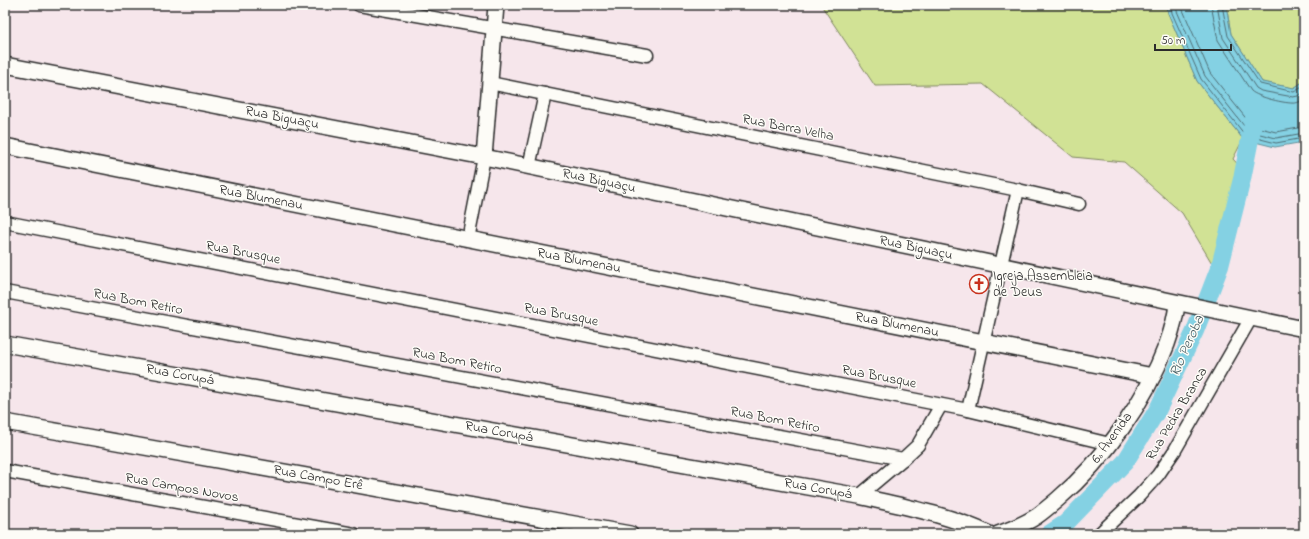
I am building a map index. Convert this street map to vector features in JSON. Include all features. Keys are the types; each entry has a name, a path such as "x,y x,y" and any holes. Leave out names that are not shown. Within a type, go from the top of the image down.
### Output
{"street":[{"path":"359,5 647,55"},
{"path":"468,239 484,157 496,5"},
{"name":"Rua Biguaçu","path":"5,65 484,157 1304,329"},
{"name":"Rua Barra Velha","path":"490,83 1018,190 1079,204"},
{"path":"529,167 545,94"},
{"name":"Rua Blumenau","path":"5,146 1153,376"},
{"path":"968,410 1018,190"},
{"name":"Rua Brusque","path":"5,222 968,410 1110,444"},
{"name":"Rua Bom Retiro","path":"5,292 903,459"},
{"name":"6ª Avenida","path":"998,534 1021,526 1038,516 1086,473 1110,444 1153,376 1171,332 1177,303"},
{"name":"Rua Pedra Branca","path":"1100,534 1158,475 1175,450 1251,318"},
{"name":"Rua Corupá","path":"5,344 859,496 934,513 989,534"},
{"path":"859,496 903,459 920,441 941,405"},
{"name":"Rua Campo Erê","path":"5,422 630,534"},
{"name":"Rua Campos Novos","path":"5,471 354,534"}],"green space":[{"path":"821,5 1167,5 1168,13 1197,81 1243,139 1233,159 1243,170 1213,265 1182,213 1124,162 1073,157 983,84 875,86"},
{"path":"1226,5 1304,5 1304,81 1294,88 1262,82 1231,34"}],"water":[{"path":"1167,5 1226,5 1231,34 1262,82 1294,88 1304,81 1304,142 1275,147 1243,139 1197,81 1168,13"}],"waterway":[{"name":"Rio Peroba","path":"1049,534 1066,523 1125,462 1158,409 1195,331 1220,266 1242,179 1254,119"}],"place":[{"name":"Igreja Assembleia de Deus","path":"979,284"}]}
